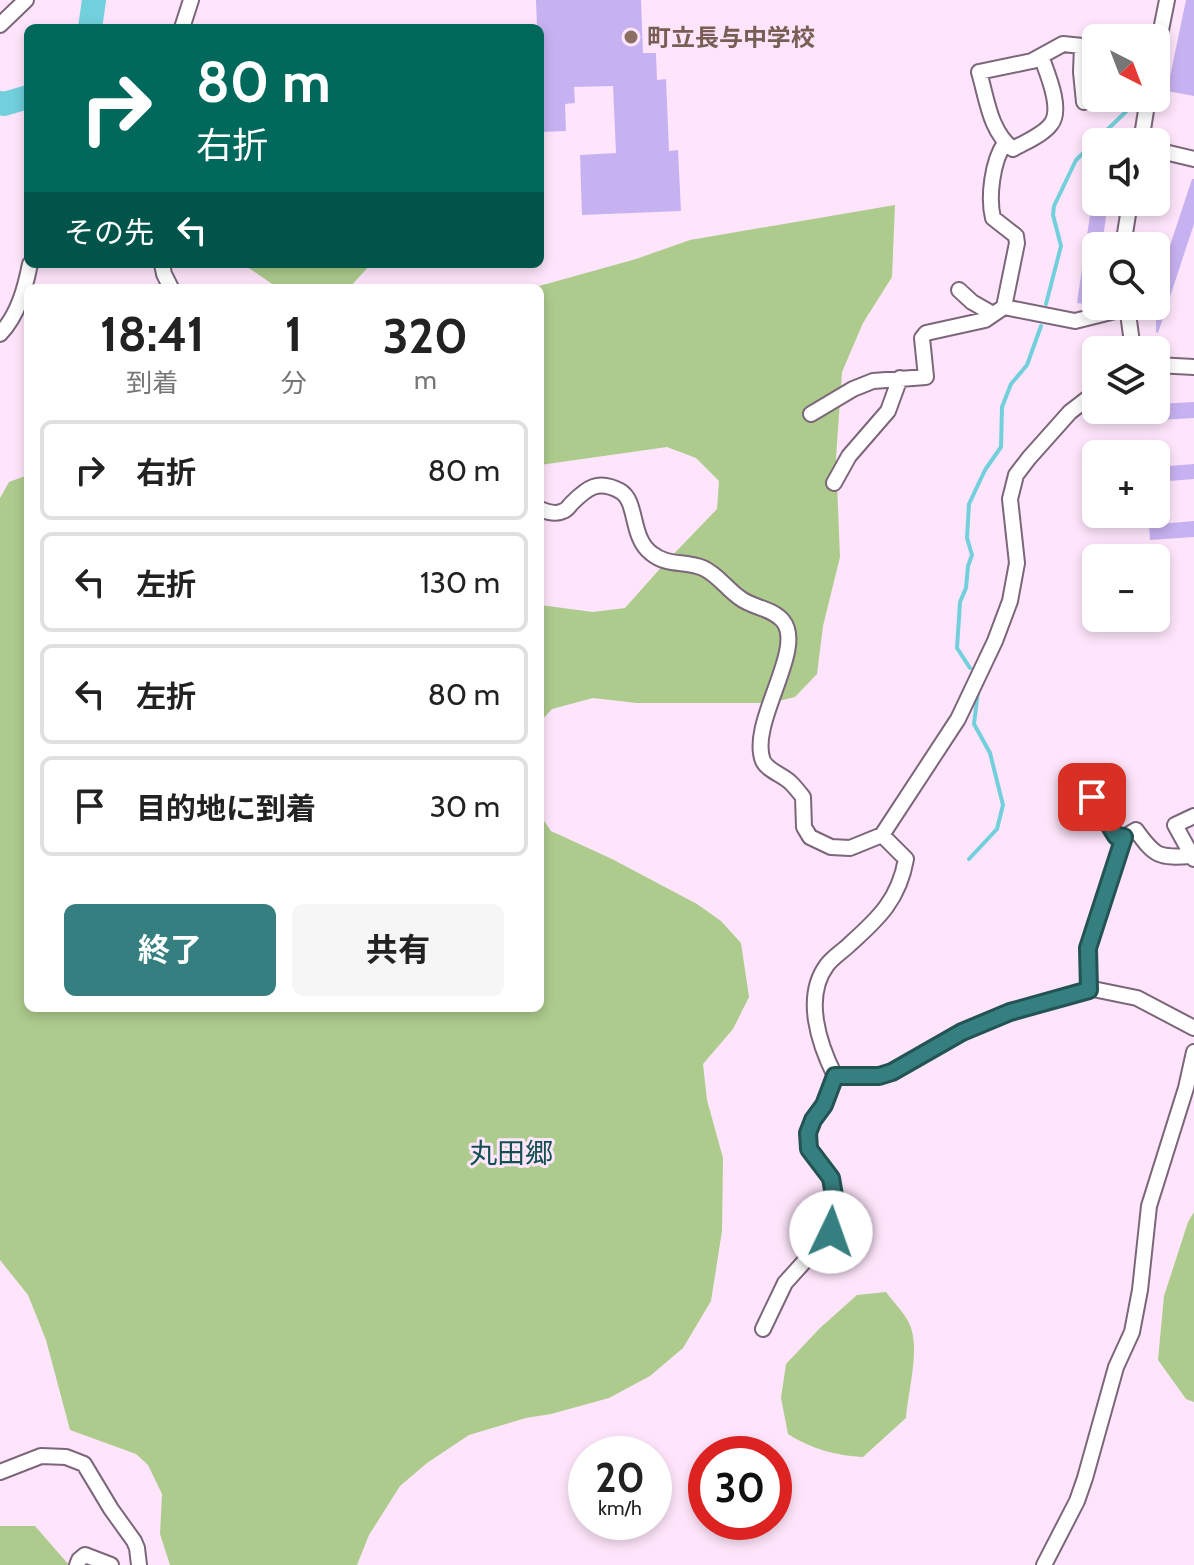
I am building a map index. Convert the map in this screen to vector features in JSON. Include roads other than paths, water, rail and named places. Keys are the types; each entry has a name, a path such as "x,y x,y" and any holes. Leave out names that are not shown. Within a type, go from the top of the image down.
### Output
{"street":[{"path":"0,25 26,0"},
{"path":"183,24 191,0"},
{"path":"1162,24 1167,0"},
{"path":"1041,56 1055,99 1056,113 1046,130 1013,149 996,132 979,72 1032,61 1041,56 1063,44 1082,46"},
{"path":"811,414 873,381 926,377 922,338 926,333 985,320 999,311 1017,243 1016,236 993,218 990,193 1000,150 1005,143"},
{"path":"1170,153 1194,159"},
{"path":"0,334 21,301 24,289"},
{"path":"959,290 972,302 999,311 1075,321 1082,319"},
{"path":"1170,366 1194,367"},
{"path":"834,483 849,456 888,411 900,378"},
{"path":"544,511 563,511 590,486 606,486 621,491 630,500 636,533 649,553 669,564 696,565 707,569 742,600 777,615 786,624 788,647 763,727 760,752 765,765 789,781 803,797 804,827 810,837 831,847 850,848 882,835 958,719 1010,601 1017,563 1010,499 1016,475 1070,412 1082,403"},
{"path":"1092,797 1116,836 1124,837 1136,830 1151,850 1168,857 1193,857 1175,825 1194,816"},
{"path":"763,1329 785,1283 831,1232 837,1213 831,1178 809,1149 808,1133 824,1105 835,1076 824,1054 815,1016 816,987 827,965 874,922 890,903 902,880 906,859 882,835"},
{"path":"1089,990 1088,948 1124,837"},
{"path":"835,1076 879,1076 892,1072 962,1032 1010,1012 1093,989 1137,998 1194,1028"},
{"path":"1044,1565 1077,1501 1116,1367 1132,1332 1149,1206 1186,1088 1194,1052"},
{"path":"0,1472 41,1456 66,1457 84,1464 134,1541 139,1565"},
{"path":"77,1565 85,1555 111,1565"}],"waterway":[{"path":"91,24 94,0"},
{"path":"0,103 24,98"},
{"path":"1046,304 1061,246 1053,215 1054,206 1076,160 1126,112"},
{"path":"970,668 957,648 960,602 972,555 967,538 969,504 985,470 1001,447 1002,407 1011,384 1027,365 1041,326"},
{"path":"969,859 997,829 1003,805 990,753 974,724 978,691"}],"place":[{"name":"町立長与中学校","path":"631,37"}],"district":[{"name":"丸田郷","path":"511,1153"}]}
